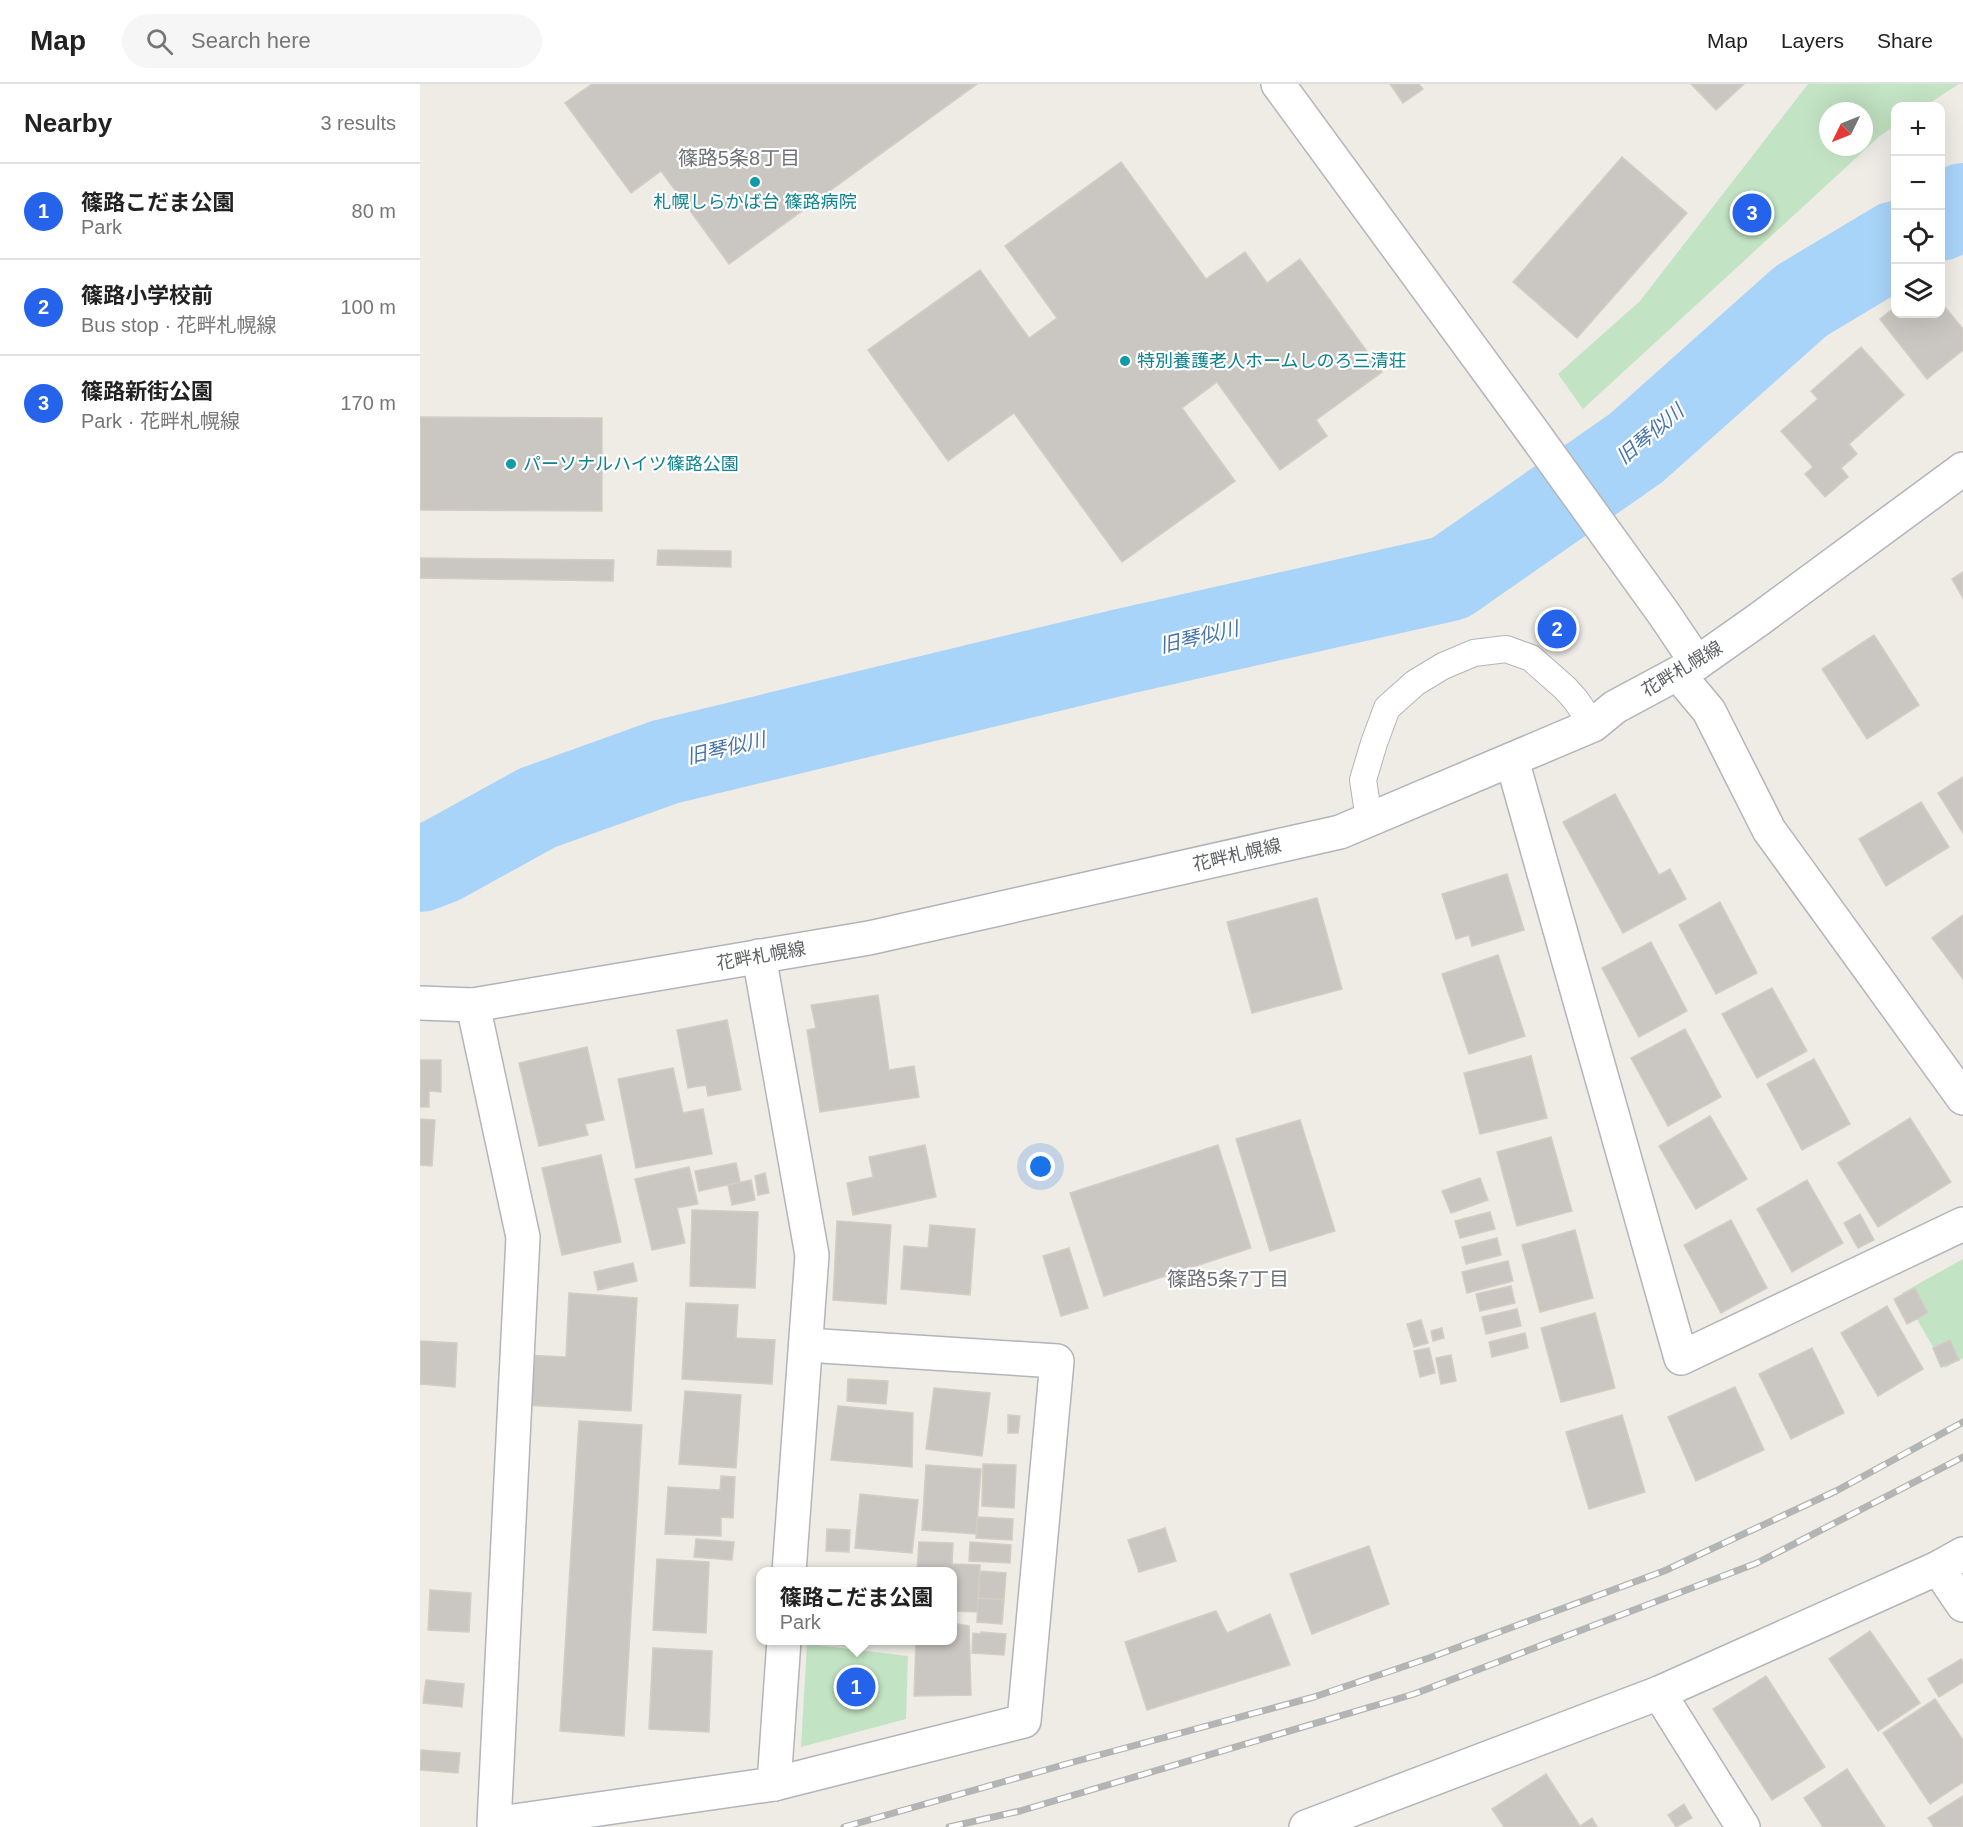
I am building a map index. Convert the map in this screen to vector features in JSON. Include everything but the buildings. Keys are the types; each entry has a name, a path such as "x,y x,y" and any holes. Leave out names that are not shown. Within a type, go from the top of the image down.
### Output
{"street":[{"path":"1278,84 1611,541 1687,669 1769,830 1963,1098"},
{"name":"花畔札幌線","path":"420,1003 473,1005 892,933 1340,832 1593,725 1615,707 1687,669 1963,469"},
{"path":"1512,760 1681,1358 1963,1224"},
{"path":"759,956 812,1255 789,1567"},
{"path":"473,1005 523,1237 494,1824 774,1784 1024,1721 1057,1361 806,1346"},
{"path":"1306,1827 1353,1820 1659,1693 1951,1561 1963,1605"},
{"path":"774,1784 784,1645"},
{"path":"1659,1693 1743,1827"}],"lane":[{"path":"1369,819 1363,780 1387,708 1415,683 1443,666 1474,653 1506,650 1531,658 1570,693 1593,725"}],"green space":[{"path":"1808,84 1959,84 1931,102 1891,102 1891,129 1873,142 1873,102 1819,102 1819,156 1858,156 1583,409 1558,374 1640,301"},
{"path":"1963,1259 1963,1358 1945,1368 1902,1293"},
{"path":"807,1645 908,1656 906,1719 801,1747"}],"waterway":[{"name":"旧琴似川","path":"1945,215 1963,206"},
{"name":"旧琴似川","path":"420,869 441,861 537,808 665,762 1121,652 1450,578 1636,448 1801,301 1891,247"}],"railway":[{"path":"844,1827 1314,1697 1429,1658 1664,1571 1836,1491 1963,1422"},
{"path":"949,1827 1020,1811 1414,1694 1757,1563 1963,1457"}],"place":[{"name":"札幌しらかば台 篠路病院","path":"755,182"},
{"name":"篠路新街公園","path":"1752,213"},
{"name":"特別養護老人ホームしのろ三清荘","path":"1125,361"},
{"name":"パーソナルハイツ篠路公園","path":"511,464"},
{"name":"篠路小学校前","path":"1557,629"},
{"name":"篠路こだま公園","path":"856,1687"}],"district":[{"name":"篠路5条8丁目","path":"739,158"},
{"name":"篠路5条7丁目","path":"1228,1279"}]}
